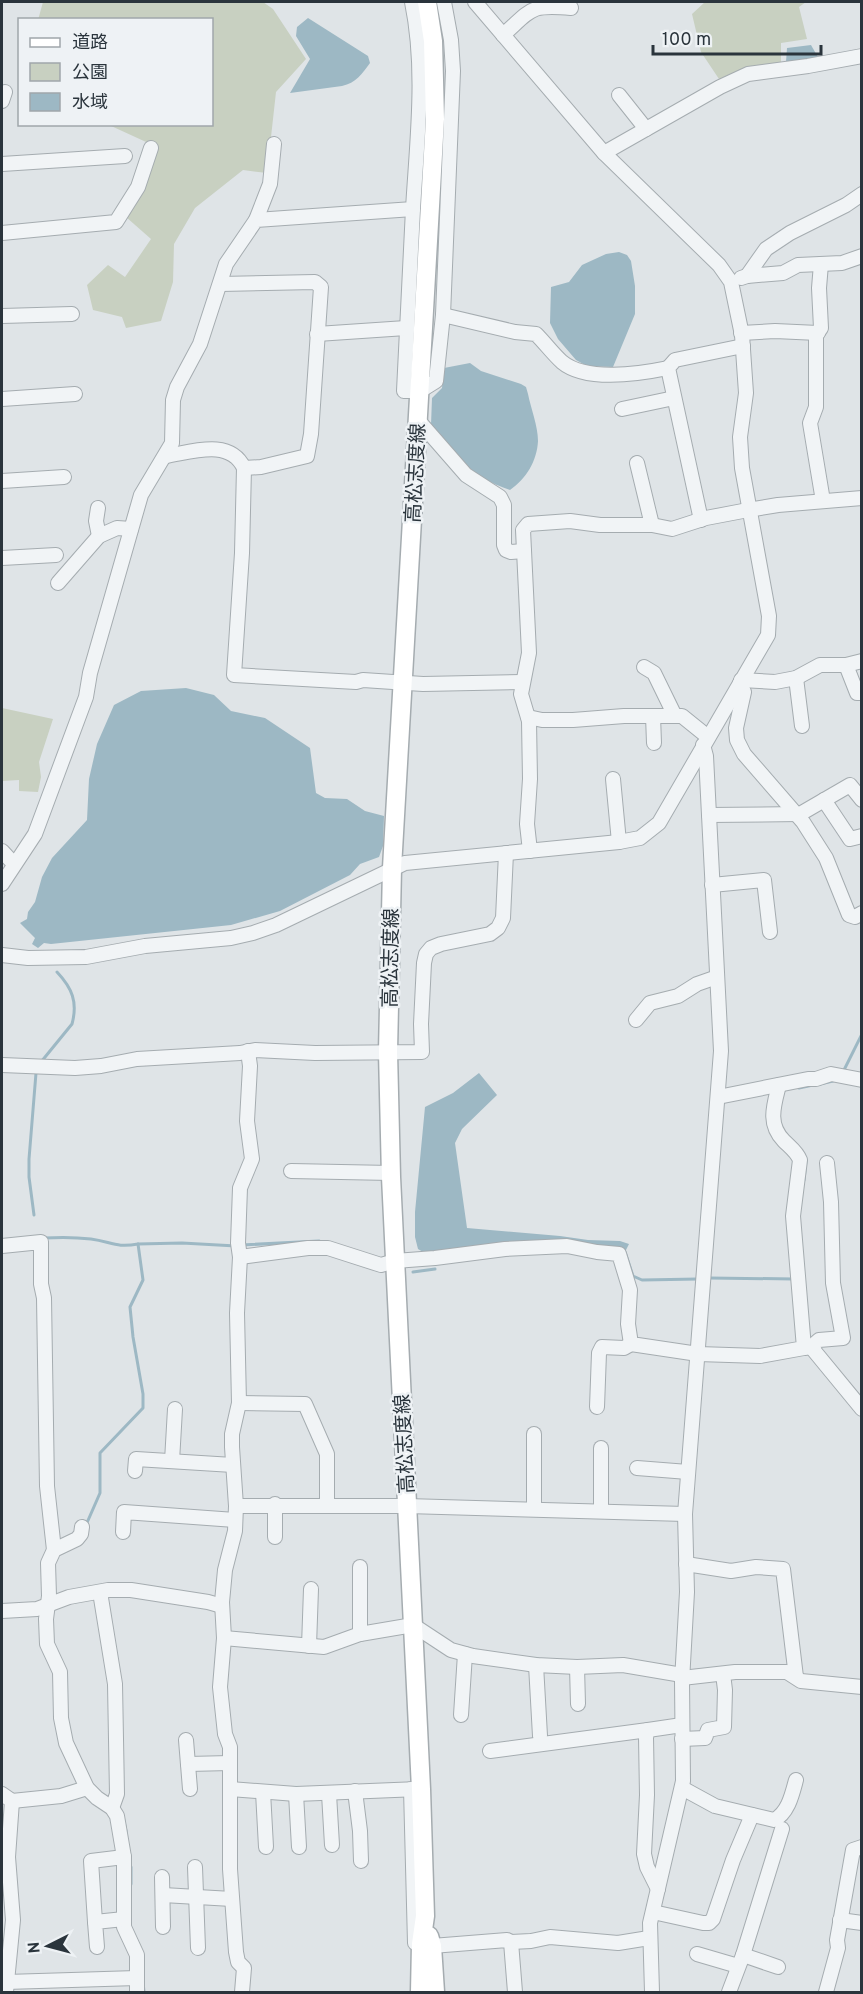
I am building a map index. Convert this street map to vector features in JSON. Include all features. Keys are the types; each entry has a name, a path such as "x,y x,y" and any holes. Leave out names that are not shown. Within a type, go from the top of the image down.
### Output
{"main road":[{"name":"高松志度線","path":"427,2 433,41 435,119 392,868 388,1052 391,1173 413,1625 416,1789 425,1916 432,1946 435,1992"},
{"name":"高松志度線","path":"420,1992 421,1944 425,1916"}],"street":[{"path":"412,2 419,53 420,88 404,391 420,391 436,381 443,315 453,71 452,40 444,2"},
{"path":"2,955 28,958 87,957 145,946 231,938 276,925 405,863 620,842 640,838 659,823 768,635 769,616 742,468 741,437 746,393 742,340 731,282 719,265 604,153 475,2"},
{"path":"503,35 531,10 548,6 571,8 567,2"},
{"path":"604,153 720,87 748,74 861,56"},
{"path":"839,60 861,65"},
{"path":"619,95 646,129"},
{"path":"2,884 35,834 86,697 90,673 141,495 172,443 173,400 177,387 200,344 226,264 256,220 270,184 274,144"},
{"path":"2,233 116,222 138,187 151,148"},
{"path":"2,164 125,156"},
{"path":"747,276 766,249 790,233 846,205 861,194"},
{"path":"256,220 412,209"},
{"path":"731,282 747,276 783,273 798,265 842,263 861,256"},
{"path":"821,264 819,288 821,328 816,335 816,407 810,423 823,501"},
{"path":"220,284 315,282 321,287 311,434 307,456 261,467 244,468"},
{"path":"2,316 72,314"},
{"path":"443,315 515,332 536,334 564,363 582,372 612,374 668,368 675,360 775,331 818,333"},
{"path":"317,334 406,328"},
{"path":"668,368 701,520"},
{"path":"2,399 75,394"},
{"path":"622,409 674,398"},
{"path":"418,420 466,475 500,497 504,505 503,536 506,550 524,551"},
{"path":"166,456 224,450 237,457 244,468 242,553 234,675 403,682 522,682"},
{"path":"637,463 651,525"},
{"path":"2,481 64,477"},
{"path":"530,850 527,824 530,779 528,717 521,694 529,653 523,530 528,524 570,521 600,525 651,525 672,528 748,510 861,498"},
{"path":"98,508 96,521 99,536"},
{"path":"58,583 99,536 117,528 131,528"},
{"path":"2,558 56,555"},
{"path":"740,682 775,682 796,678 820,665 846,665 861,662"},
{"path":"846,665 857,693 861,693"},
{"path":"644,666 654,673 675,716"},
{"path":"796,678 802,726"},
{"path":"740,682 744,692 738,717 737,740 744,754 803,822 826,858 849,915 855,917 861,913"},
{"path":"528,717 542,720 573,720 624,716 682,716 705,741 721,1051 685,1514 687,1592 682,1677 683,1781 652,1912 649,1938 652,1992"},
{"path":"653,716 654,743"},
{"path":"613,779 620,842"},
{"path":"709,815 800,814 850,785 861,800"},
{"path":"824,800 850,839 861,836"},
{"path":"2,851 14,864"},
{"path":"2,1065 75,1068 137,1059 249,1051 422,1052 424,963 431,948 490,934 498,928 503,918 507,853"},
{"path":"712,885 764,880 774,912 770,932"},
{"path":"636,1020 650,1004 678,996 697,984 717,977"},
{"path":"242,1992 244,1968 238,1962 236,1952 230,1869 230,1748 225,1734 220,1664 224,1638 222,1606 225,1570 235,1532 232,1434 239,1403 237,1313 240,1188 252,1159 247,1120 249,1051"},
{"path":"718,1097 808,1078 816,1079 831,1074 861,1080"},
{"path":"779,1085 772,1118 775,1129 798,1154 800,1160 793,1216 807,1347 861,1409"},
{"path":"597,1407 599,1353 602,1347 624,1348 631,1344 698,1354 760,1356 807,1347 819,1340 843,1338 833,1283 831,1202 827,1163"},
{"path":"291,1171 391,1173"},
{"path":"2,1246 41,1242 47,1486 54,1550 48,1563 48,1596 51,1604 48,1644 60,1672 63,1734 87,1788 112,1808 117,1816 124,1857 124,1927 137,1955 137,1985 6,1987 13,1920 8,1857 7,1797 61,1796 87,1788"},
{"path":"239,1250 318,1248 342,1252 381,1264 504,1249 567,1246 619,1254 630,1290 628,1324 631,1344"},
{"path":"239,1403 305,1404 327,1454 327,1505"},
{"path":"172,1461 176,1409"},
{"path":"534,1434 534,1509"},
{"path":"601,1448 601,1511"},
{"path":"135,1471 136,1460 233,1465"},
{"path":"637,1468 688,1472"},
{"path":"236,1506 274,1504 407,1506 685,1514"},
{"path":"274,1504 276,1537"},
{"path":"123,1532 124,1512 235,1520"},
{"path":"54,1550 77,1539 82,1527"},
{"path":"686,1564 731,1571 756,1567 783,1569 796,1677"},
{"path":"360,1567 360,1634"},
{"path":"309,1646 311,1589"},
{"path":"2,1611 37,1609 100,1592 130,1590 222,1606"},
{"path":"100,1592 115,1684 117,1794 112,1808"},
{"path":"224,1638 324,1647 360,1634 413,1625 451,1650 536,1665 577,1667 623,1665 682,1677 753,1671 788,1672 801,1681 861,1687"},
{"path":"461,1715 465,1654"},
{"path":"536,1665 540,1736"},
{"path":"577,1667 578,1704"},
{"path":"682,1739 705,1738 708,1730 724,1726 723,1674"},
{"path":"489,1751 682,1725"},
{"path":"648,1730 644,1854 647,1867 658,1889"},
{"path":"186,1740 190,1789"},
{"path":"188,1764 230,1763"},
{"path":"682,1788 715,1806 774,1821 781,1816 791,1798 796,1780"},
{"path":"230,1789 329,1794 416,1789 415,1941 411,1992"},
{"path":"355,1791 361,1861"},
{"path":"263,1792 266,1847"},
{"path":"296,1794 299,1847"},
{"path":"329,1794 332,1845"},
{"path":"652,1912 709,1923 713,1919 733,1860 752,1815"},
{"path":"729,1992 741,1961 782,1829"},
{"path":"826,1992 838,1948 840,1920 853,1850 861,1847"},
{"path":"97,1947 91,1861 124,1857"},
{"path":"195,1867 198,1948"},
{"path":"162,1877 163,1927"},
{"path":"163,1895 232,1899"},
{"path":"95,1922 123,1918"},
{"path":"840,1920 861,1923"},
{"path":"432,1946 507,1940 511,1942 531,1941 550,1937 618,1943 649,1938"},
{"path":"511,1942 515,1992"},
{"path":"697,1954 778,1967"}],"green space":[{"path":"43,2 263,2 273,9 306,59 276,92 267,173 243,170 195,208 174,244 173,282 161,321 126,328 122,317 93,310 87,285 108,265 125,277 151,239 126,217 157,147 111,126 213,126 213,18 39,18"},
{"path":"705,2 806,2 799,7 807,39 781,43 781,65 740,70 719,79 701,52 692,14"},
{"path":"2,708 53,719 39,762 41,777 38,792 19,791 19,780 2,781"}],"water":[{"path":"308,18 368,56 370,63 355,80 342,86 290,93 310,59 296,36 297,27"},
{"path":"811,45 819,59 786,62 787,48"},
{"path":"619,252 627,255 631,261 635,286 635,314 613,367 587,366 576,360 558,339 550,323 551,287 569,282 582,265 606,254"},
{"path":"470,363 481,371 526,387 537,429 537,448 530,469 510,490 474,472 431,425 432,398 442,388 444,368"},
{"path":"186,688 214,695 231,711 265,718 310,748 316,793 325,798 347,799 365,811 384,816 383,846 379,857 360,864 350,875 280,911 231,925 44,943 38,948 32,944 35,938 20,923 27,919 28,912 35,902 42,877 52,858 87,820 89,779 97,744 114,705 141,691"},
{"path":"479,1073 497,1095 462,1129 455,1143 467,1228 620,1241 629,1244 625,1252 582,1248 428,1255 418,1249 415,1237 415,1212 425,1107 453,1093"}],"waterway":[{"path":"41,1062 72,1024 74,1016 74,1002 70,990 57,972"},
{"path":"843,1072 862,1034"},
{"path":"34,1215 29,1159 36,1073"},
{"path":"820,1084 833,1081"},
{"path":"799,1088 813,1085"},
{"path":"804,1180 806,1160"},
{"path":"44,1238 79,1238 119,1245 138,1244"},
{"path":"242,1245 319,1241"},
{"path":"86,1525 100,1493 100,1453 143,1408 130,1307 143,1280 138,1244 182,1243 236,1246"},
{"path":"625,1252 633,1276 642,1280 698,1279"},
{"path":"413,1272 435,1269"},
{"path":"709,1278 794,1279"},
{"path":"123,1817 126,1831"},
{"path":"131,1867 131,1884"},
{"path":"143,1982 144,1992"}]}
